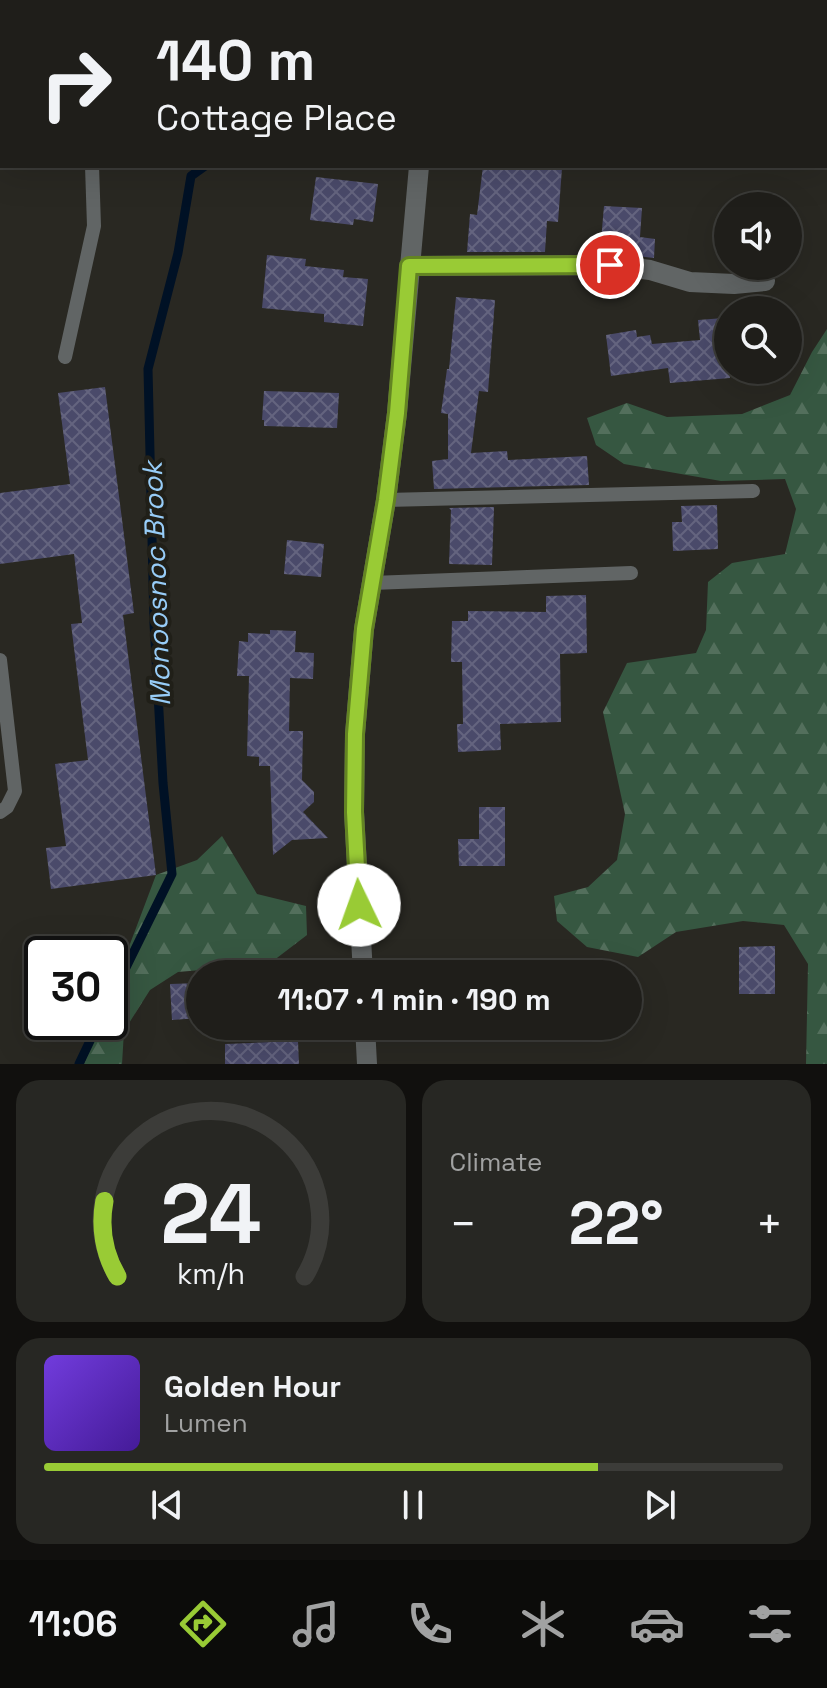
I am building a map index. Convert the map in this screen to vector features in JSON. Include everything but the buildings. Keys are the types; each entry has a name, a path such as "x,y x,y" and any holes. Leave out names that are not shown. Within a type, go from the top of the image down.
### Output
{"street":[{"path":"362,960 354,812 355,734 364,629 397,413 419,168"},
{"path":"409,266 610,265 650,270 690,282 734,284 765,281"},
{"path":"366,1040 367,1064"}],"lane":[{"path":"65,357 94,226 92,168"},
{"path":"386,500 753,491"},
{"path":"372,583 631,573"},
{"path":"0,660 15,791 7,807 0,812"}],"green space":[{"path":"827,329 827,1064 806,1064 808,964 784,925 743,921 676,932 638,957 587,947 557,921 554,896 588,887 617,860 625,814 603,712 627,663 696,653 706,630 708,582 732,563 785,554 796,509 785,479 721,481 624,464 596,445 587,418 627,403 667,417 742,414 790,395 796,384 802,384 802,372"},
{"path":"222,836 257,894 306,906 307,935 274,960 186,960 186,971 178,972 150,990 128,1025 128,949 156,875 197,860"},
{"path":"93,1040 123,1040 122,1064 84,1064"}],"waterway":[{"name":"Monoosnoc Brook","path":"128,963 172,874 163,783 154,623 148,369 178,253 191,176 202,168"},
{"name":"Monoosnoc Brook","path":"79,1064 90,1040"}],"route":[{"path":"359,905 354,812 355,734 364,629 397,413 409,266 610,265"}]}
